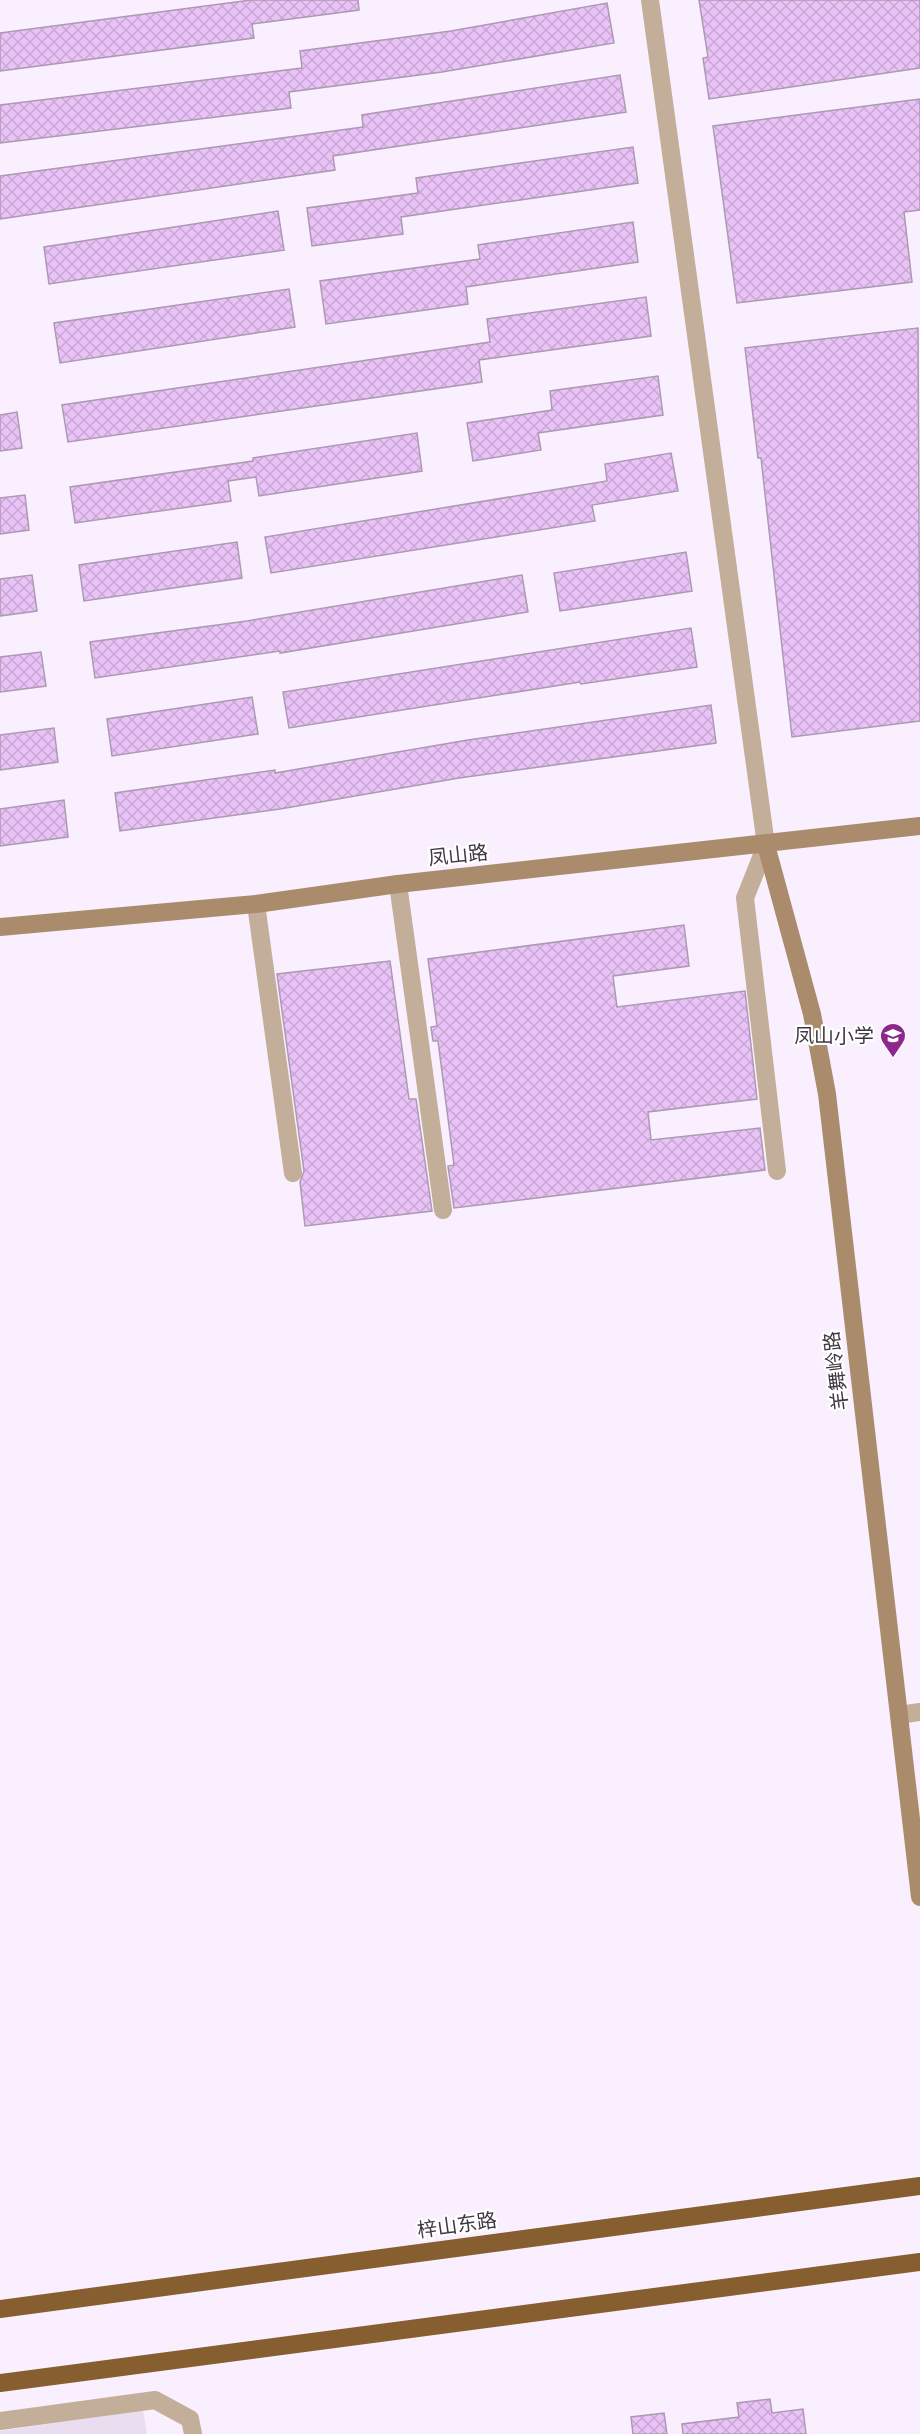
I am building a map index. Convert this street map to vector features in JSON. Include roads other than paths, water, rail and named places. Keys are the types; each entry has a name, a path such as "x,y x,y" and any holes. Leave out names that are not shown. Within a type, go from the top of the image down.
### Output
{"highway":[{"name":"梓山东路","path":"0,2309 920,2186"},
{"path":"0,2384 920,2262"}],"street":[{"path":"650,0 766,845 745,898 777,1171"},
{"name":"凤山路","path":"0,927 256,904 398,884 766,845 920,826"},
{"name":"羊舞岭路","path":"766,845 812,1014 826,1094 920,1898"},
{"path":"398,884 443,1210"},
{"path":"256,904 293,1173"},
{"path":"899,1715 920,1712"},
{"path":"0,2421 155,2400 190,2419 193,2434"}],"place":[{"name":"凤山小学","path":"893,1059"}]}
